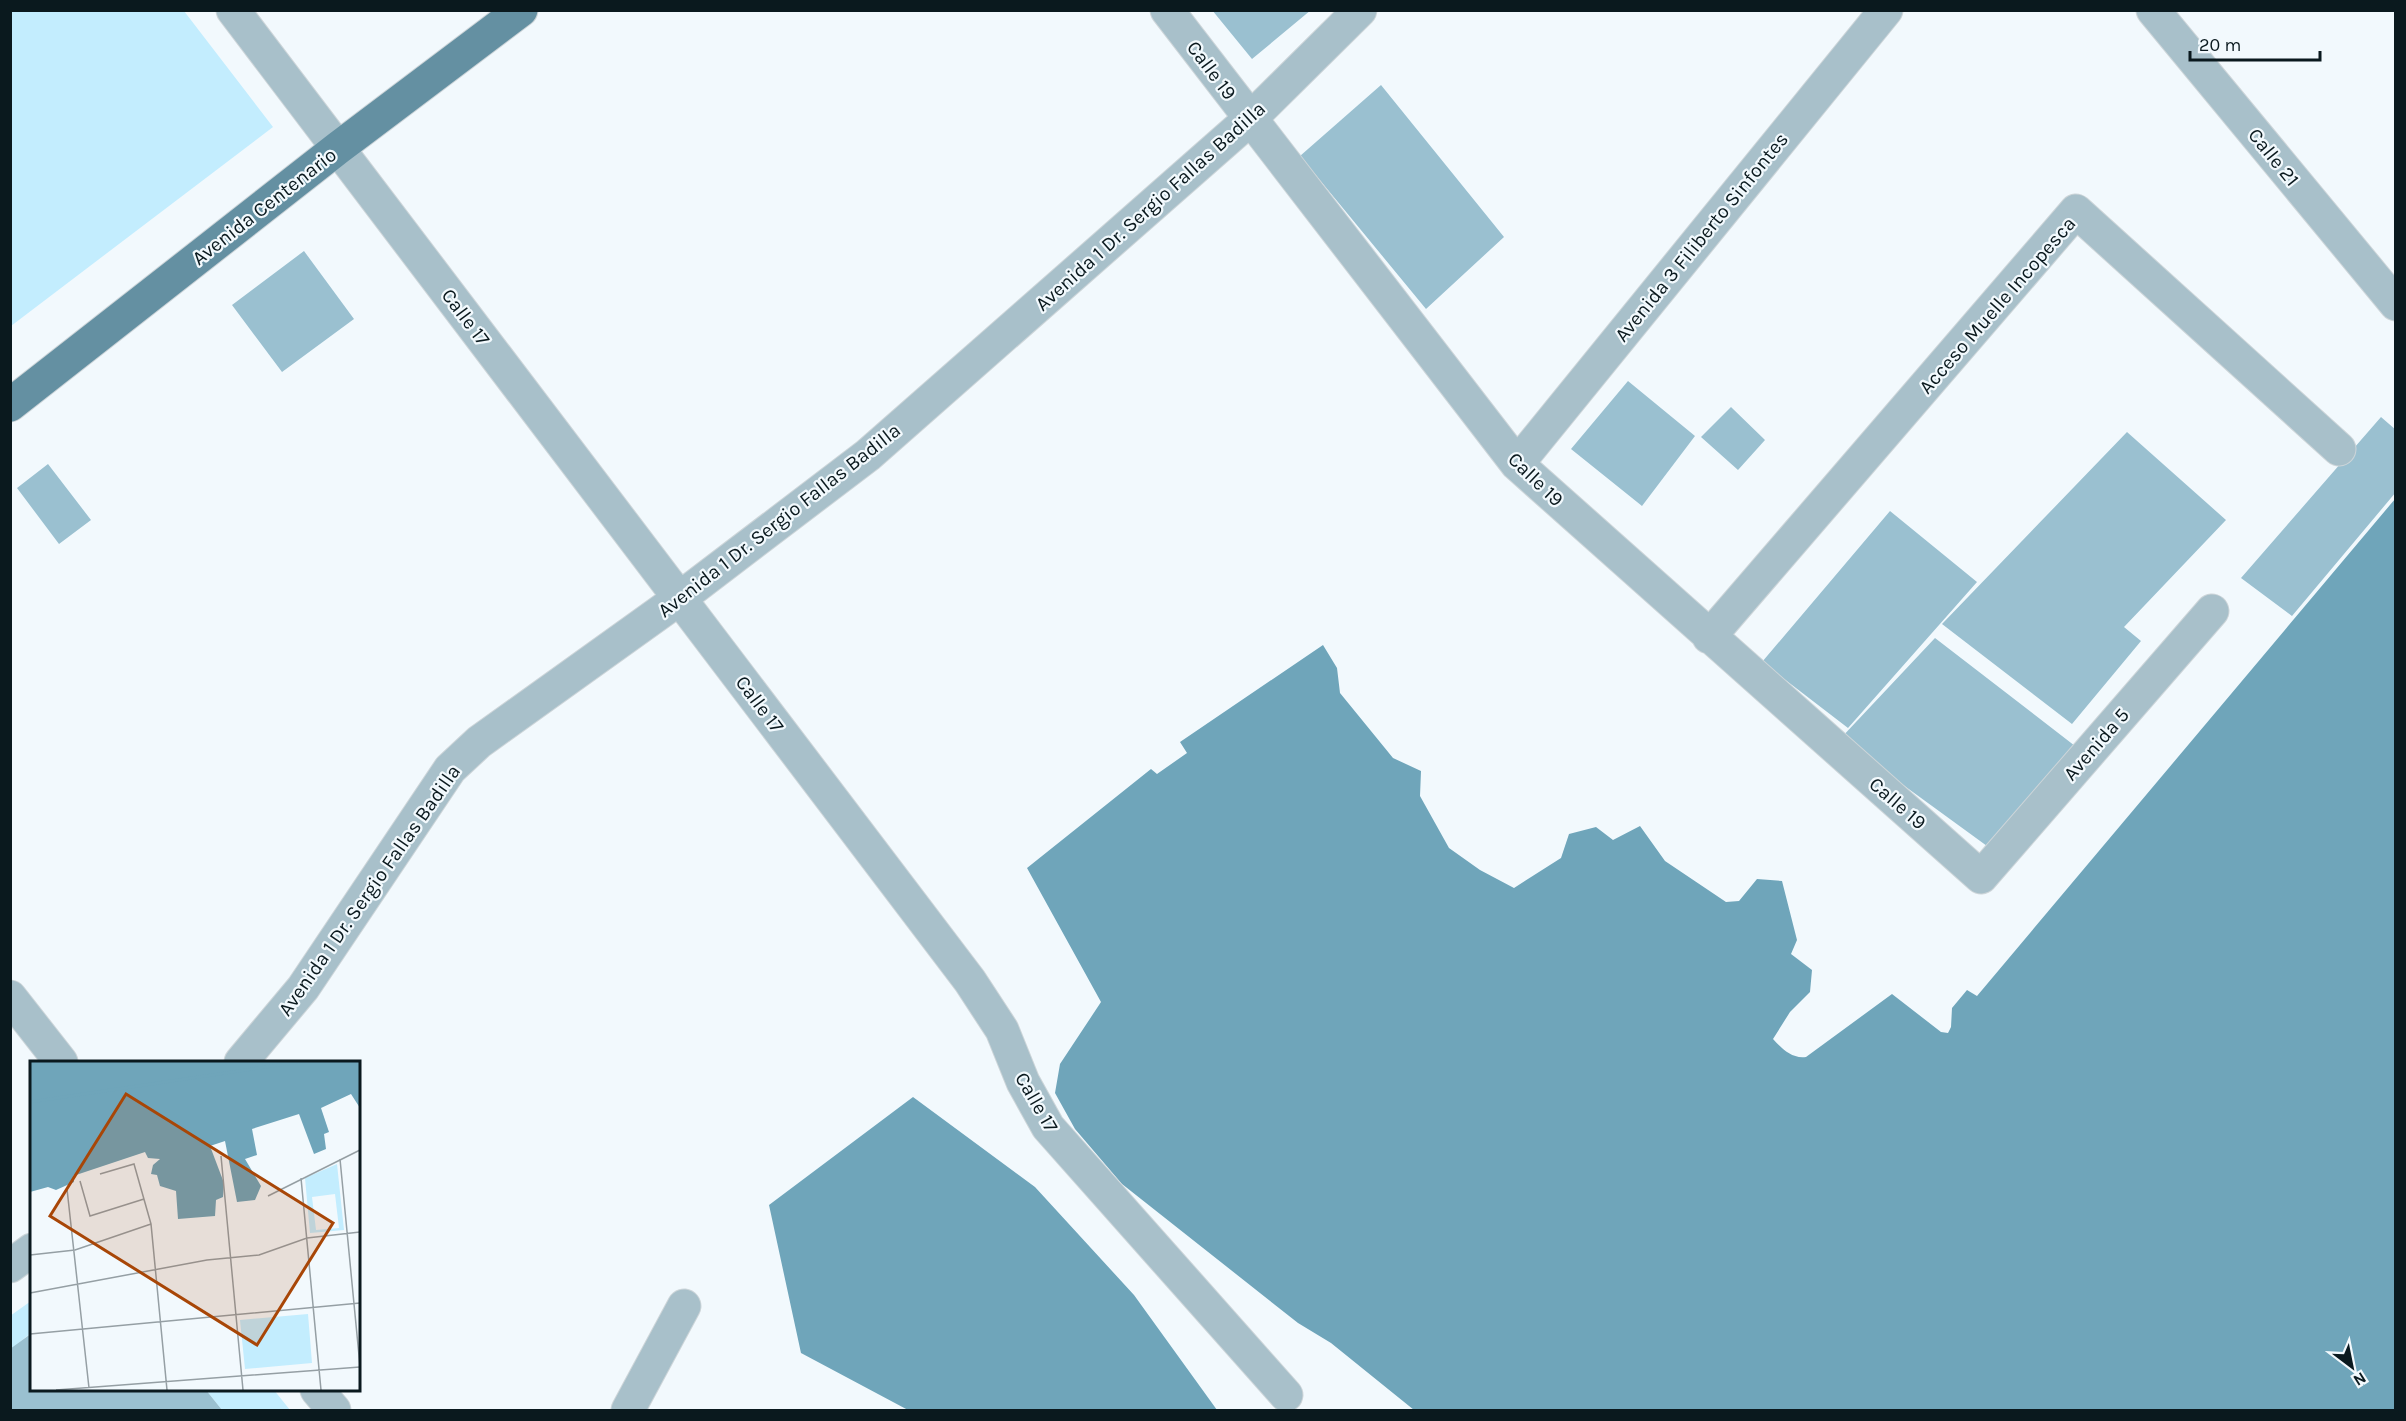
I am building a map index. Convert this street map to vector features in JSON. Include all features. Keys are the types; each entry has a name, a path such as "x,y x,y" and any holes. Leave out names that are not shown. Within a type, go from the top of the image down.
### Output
{"main road":[{"name":"Avenida Centenario","path":"10,405 338,148 521,10"}],"street":[{"name":"Calle 17","path":"234,10 970,981 1002,1030 1023,1082 1048,1127 1286,1395"},
{"name":"Calle 19","path":"1167,10 1516,464 1981,877"},
{"name":"Avenida 1 Dr. Sergio Fallas Badilla","path":"242,1061 303,988 450,769 479,742 680,598 868,455 1250,119 1360,10"},
{"name":"Avenida 3 Filiberto Sinfontes","path":"1516,464 1886,10"},
{"name":"Calle 21","path":"2154,10 2396,304"},
{"name":"Acceso Muelle Incopesca","path":"1709,637 2076,211 2339,449"},
{"name":"Avenida 5","path":"1981,877 2212,610"},
{"path":"10,997 60,1061"},
{"path":"10,1266 30,1251"},
{"path":"628,1410 684,1306"},
{"path":"319,1391 334,1410"}],"shaded area":[{"path":"11,10 184,11 273,127 11,326"},
{"path":"2395,499 2395,1410 1414,1410 1331,1343 1298,1323 1122,1184 1075,1129 1055,1093 1060,1064 1101,1002 1027,868 1151,769 1157,774 1187,753 1180,742 1323,645 1337,668 1340,693 1393,758 1421,771 1420,796 1449,848 1480,870 1514,888 1561,858 1569,834 1596,827 1613,840 1640,826 1665,861 1726,902 1739,901 1757,879 1782,881 1797,940 1791,954 1812,970 1810,992 1790,1012 1773,1039 1788,1052 1806,1057 1892,994 1941,1032 1948,1033 1951,1027 1952,1008 1967,990 1977,996"},
{"path":"913,1097 1035,1187 1134,1295 1217,1410 908,1410 801,1353 769,1205"},
{"path":"30,1302 30,1334 11,1349 10,1316"},
{"path":"207,1391 275,1391 290,1410 222,1410"}],"building":[{"path":"1212,10 1311,10 1252,59"},
{"path":"1381,85 1504,237 1426,309 1300,156"},
{"path":"304,251 354,319 282,372 232,305"},
{"path":"1628,381 1695,436 1642,506 1571,449"},
{"path":"1731,407 1765,440 1738,470 1701,437"},
{"path":"2381,417 2396,430 2396,492 2292,616 2241,578"},
{"path":"2127,432 2226,520 2124,627 2141,641 2072,724 1942,624"},
{"path":"48,464 91,520 59,544 17,488"},
{"path":"1890,511 1977,582 1848,728 1762,662"},
{"path":"1935,638 2075,746 1987,846 1840,739"},
{"path":"30,1334 30,1391 207,1391 222,1410 10,1410 10,1349"}]}
